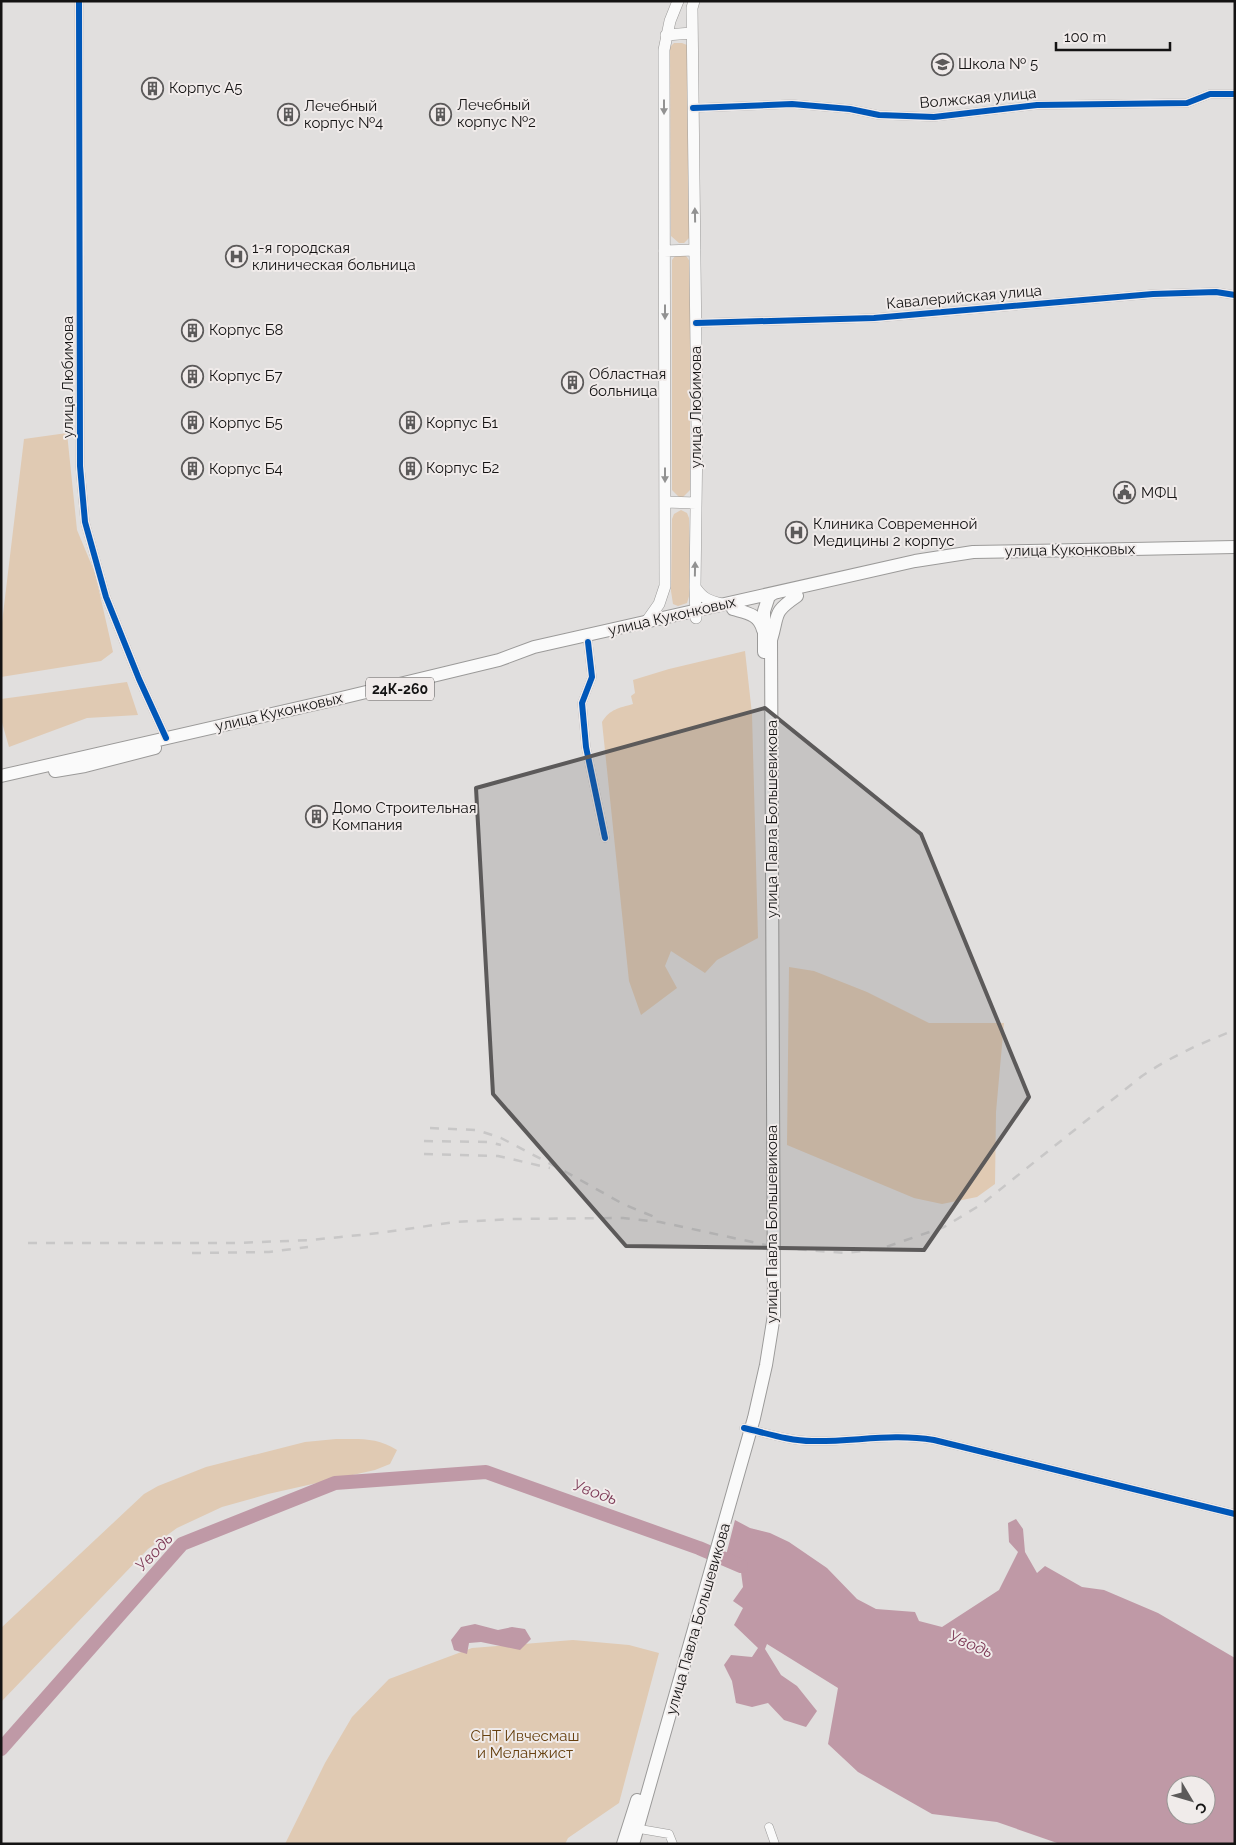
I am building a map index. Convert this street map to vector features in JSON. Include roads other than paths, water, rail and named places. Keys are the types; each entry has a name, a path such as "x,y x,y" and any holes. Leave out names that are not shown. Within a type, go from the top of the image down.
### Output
{"main road":[{"name":"улица Любимова","path":"647,621 659,604 666,586 664,50 670,21 678,1"},
{"name":"улица Любимова","path":"694,1 692,8 692,33 696,323 696,614"},
{"path":"666,35 692,33"},
{"path":"664,251 695,250"},
{"path":"665,502 696,503"},
{"name":"улица Куконковых","path":"770,598 915,561 973,552 1235,547"},
{"name":"улица Куконковых","path":"1,776 167,741 245,727 541,652 588,642 732,604 797,596 918,569 974,560 1235,555"},
{"path":"695,588 706,600 732,604 756,617 760,621 768,639"},
{"name":"улица Павла Большевикова","path":"633,1844 634,1828 748,1429 762,1346 767,1246 768,639 776,616 783,606 797,596"},
{"path":"768,639 770,598"},
{"name":"улица Куконковых","path":"1,782 85,766 143,752 167,741 499,660 534,647 647,621 696,614"},
{"name":"улица Павла Большевикова","path":"624,1844 634,1828"}],"street":[{"name":"улица Любимова","path":"79,1 80,466 85,522 106,597 139,679 167,741"},
{"name":"Волжская улица","path":"693,108 792,104 850,109 879,115 934,117 1037,105 1188,103 1210,94 1235,94"},
{"name":"Кавалерийская улица","path":"696,323 874,318 1154,294 1216,292 1235,295"},
{"path":"588,642 592,677 582,702 582,712 586,747 605,838"},
{"path":"748,1429 792,1440 812,1442 897,1436 934,1440 1235,1514"},
{"path":"634,1828 670,1834 673,1844"},
{"path":"769,1828 775,1844"}],"water":[{"path":"1016,1519 1023,1529 1025,1552 1037,1573 1045,1566 1082,1587 1104,1590 1158,1613 1235,1658 1235,1844 1060,1844 997,1822 932,1814 858,1772 828,1744 838,1688 767,1644 765,1649 781,1675 797,1686 817,1711 806,1727 784,1720 768,1703 752,1707 736,1703 732,1681 724,1665 731,1655 752,1657 758,1648 734,1625 743,1608 733,1601 743,1587 741,1572 724,1563 735,1520 750,1528 770,1533 789,1542 827,1568 857,1599 876,1609 915,1612 919,1621 942,1627 999,1590 1018,1552 1009,1542 1008,1523"},
{"path":"475,1624 498,1630 512,1627 525,1629 531,1639 520,1650 481,1642 469,1643 467,1654 454,1650 451,1640 461,1627"}],"waterway":[{"name":"Уводь","path":"1,1749 182,1544 335,1483 486,1472 699,1548 741,1566"}],"railway":[{"path":"28,1243 236,1243 311,1240 455,1222 515,1219 623,1218 660,1222 780,1248 845,1253 880,1249 944,1227 982,1204 1142,1076 1187,1050 1235,1030"},
{"path":"430,1128 477,1130 501,1138 623,1204 657,1218"},
{"path":"424,1141 489,1142 501,1145"},
{"path":"424,1154 498,1156 550,1168"},
{"path":"192,1253 269,1252 308,1247"}],"place":[{"name":"Школа № 5","path":"942,64"},
{"name":"Корпус А5","path":"153,88"},
{"name":"Лечебный корпус №2","path":"441,114"},
{"name":"Лечебный корпус №4","path":"288,115"},
{"name":"1-я городская клиническая больница","path":"236,257"},
{"name":"Корпус Б8","path":"193,330"},
{"name":"Корпус Б7","path":"193,376"},
{"name":"Областная больница","path":"573,383"},
{"name":"Корпус Б5","path":"193,423"},
{"name":"Корпус Б1","path":"410,423"},
{"name":"Корпус Б2","path":"410,468"},
{"name":"Корпус Б4","path":"193,469"},
{"name":"МФЦ","path":"1125,493"},
{"name":"Клиника Современной Медицины 2 корпус","path":"797,533"},
{"name":"Домо Строительная Компания","path":"316,817"}],"park label":[{"name":"СНТ Ивчесмаш и Меланжист","path":"525,1744"}]}
